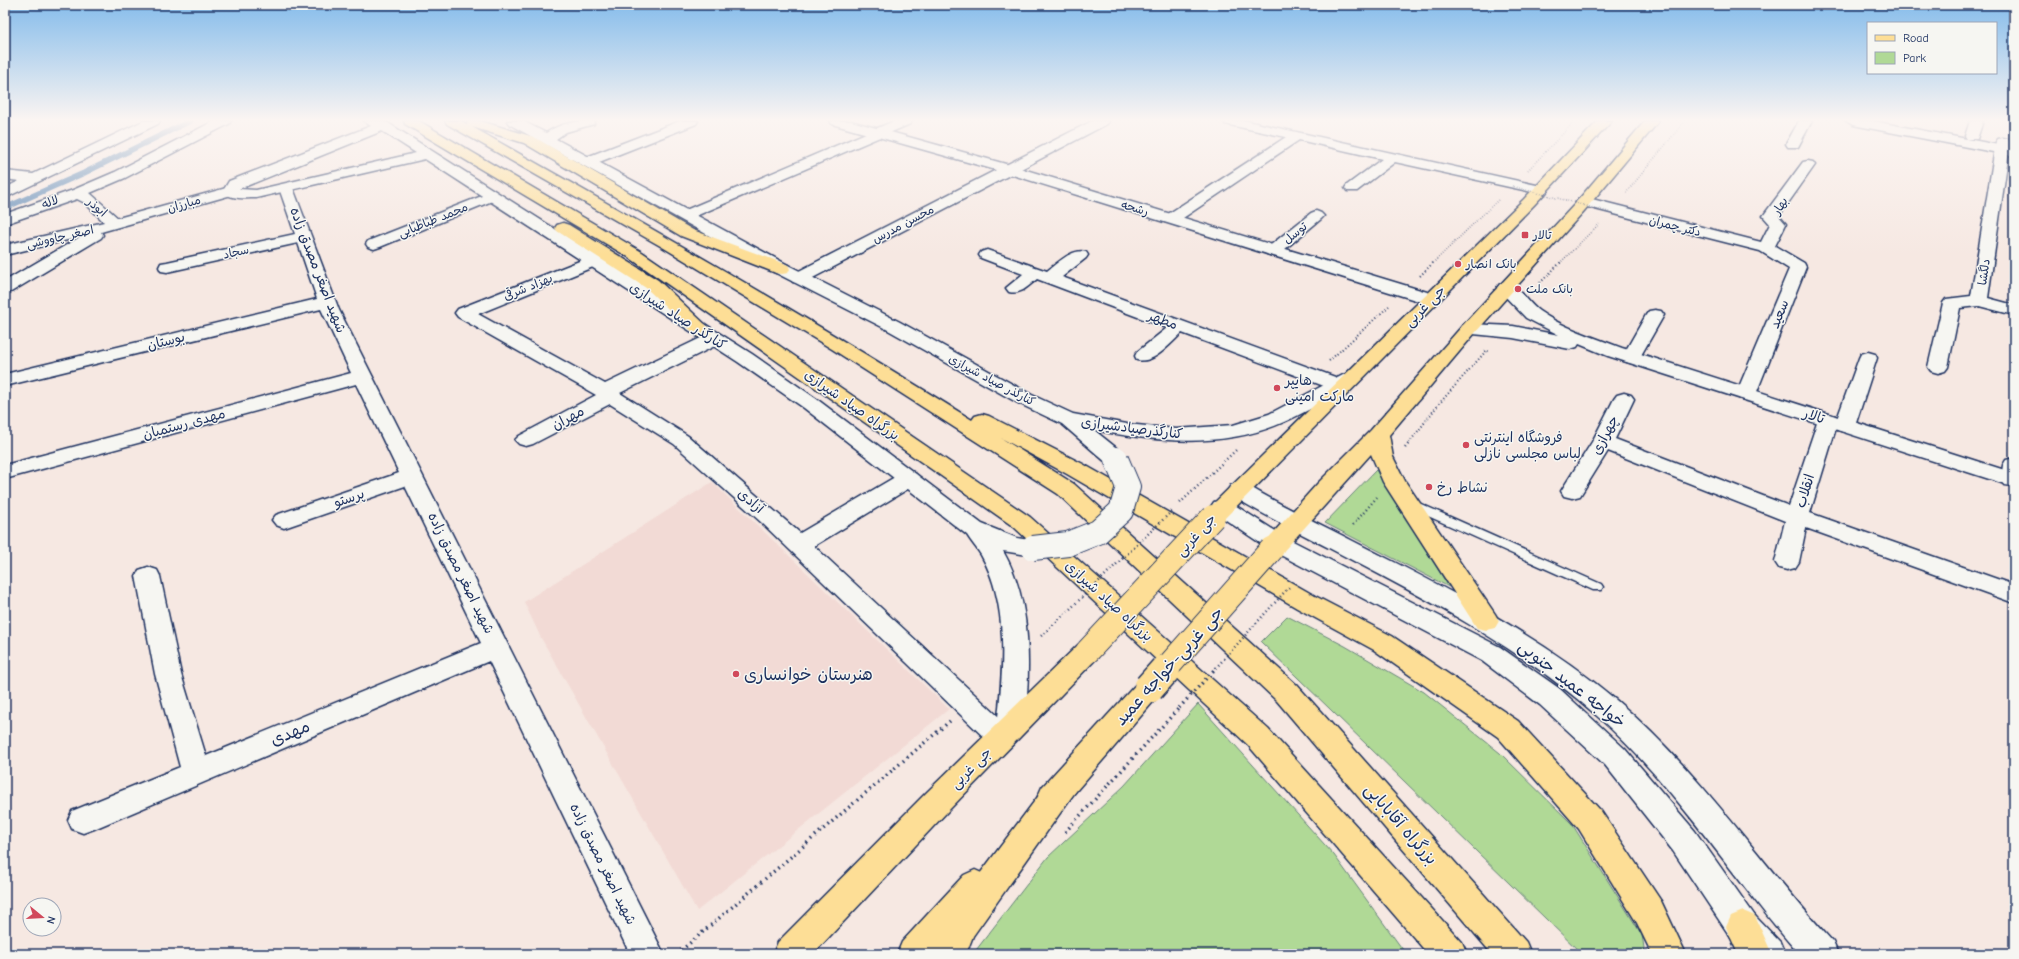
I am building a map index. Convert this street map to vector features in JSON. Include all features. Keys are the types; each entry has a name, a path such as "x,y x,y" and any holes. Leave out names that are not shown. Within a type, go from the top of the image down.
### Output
{"main road":[{"path":"467,166 652,284 708,335"},
{"name":"بزرگراه صیاد شیرازی","path":"485,166 636,255 1022,522 1258,737 1373,867"},
{"path":"531,166 663,241 839,345 1075,469 1306,602 1383,643 1508,729 1590,820 1649,912 1669,954"},
{"path":"573,166 687,233 782,269"},
{"name":"جی غربی","path":"790,954 1088,650 1239,490 1345,382 1431,299 1564,166"},
{"path":"1275,546 1378,434 1469,328 1584,202 1614,166"},
{"name":"بزرگراه آقابابایی","path":"839,345 1066,489 1287,693 1514,954"},
{"path":"1378,434 1382,457 1394,482 1486,621"},
{"name":"جی غربی-خواجه عمید","path":"1065,783 1275,546"},
{"path":"914,954 1065,783"},
{"path":"949,954 961,926 1065,783"},
{"path":"1373,867 1437,954"},
{"path":"1373,867 1450,954"}],"street":[{"name":"لاله","path":"5,194 62,166"},
{"name":"لاله","path":"5,219 78,193 138,166"},
{"name":"مبارزان","path":"115,224 230,191 234,184 277,166"},
{"path":"230,191 240,194 256,194 380,166"},
{"name":"کنارگذر صیاد شیرازی","path":"443,166 745,358 804,400 900,483 974,529"},
{"name":"کنارگذر صیاد شیرازی","path":"598,166 782,269 894,326 1025,399 1069,420"},
{"path":"686,215 802,166"},
{"name":"رشحه","path":"996,166 1431,299"},
{"name":"محسن مدرس","path":"799,278 1014,166"},
{"path":"1171,219 1252,166"},
{"path":"1352,188 1381,166"},
{"path":"1427,166 1511,187 1541,190"},
{"name":"بهار","path":"1766,248 1778,224 1771,216 1807,166"},
{"name":"دلگشا","path":"1938,367 1952,303 1979,301 2004,166"},
{"path":"5,175 35,179"},
{"name":"شهید اصغر مصدق زاده","path":"286,188 328,302 647,954"},
{"name":"ابوذر","path":"78,193 90,200 115,224"},
{"name":"محمد طباطبایی","path":"374,244 492,196"},
{"name":"دکتر چمران","path":"1584,202 1608,214 1766,248"},
{"name":"توسل","path":"1273,250 1316,216"},
{"path":"5,288 115,224"},
{"name":"اصغر چاووشی","path":"5,250 115,224"},
{"name":"سجاد","path":"167,267 304,237"},
{"name":"سعید","path":"1746,394 1798,267 1766,248"},
{"name":"مطهر","path":"987,255 1314,376 1345,382"},
{"path":"1015,288 1080,255"},
{"name":"بهزاد شرقی","path":"464,313 592,261"},
{"path":"1506,288 1532,314 1557,328 1623,355"},
{"path":"1979,301 2014,310"},
{"name":"بوستان","path":"5,380 328,302"},
{"name":"آزادی","path":"464,313 608,394 681,440 798,545 969,706 1007,732"},
{"path":"1623,355 1655,315"},
{"path":"1144,356 1180,326"},
{"path":"1469,328 1513,332 1623,355"},
{"name":"مهران","path":"526,440 708,335"},
{"name":"تالار","path":"1623,355 1837,423 2013,475"},
{"name":"انقلاب","path":"1787,562 1797,517 1837,423 1868,358"},
{"name":"مهدی رستمیان","path":"5,472 363,376"},
{"name":"کنارگذرصیادشیرازی","path":"1069,420 1127,430 1176,435 1235,431 1276,418 1345,382"},
{"name":"چهرازی","path":"1572,491 1603,442 1624,399"},
{"path":"974,529 1013,546 1033,548 1068,544 1098,532 1120,511 1128,487 1116,459 1069,420"},
{"path":"1603,442 1797,517 2014,594"},
{"name":"پرستو","path":"284,520 413,476"},
{"path":"798,545 900,483"},
{"name":"خواجه عمید جنوبی","path":"1239,490 1296,522 1486,621 1523,644 1607,708 1657,758 1714,824 1798,930 1821,954"},
{"name":"خواجه عمید جنوبی","path":"1218,512 1275,546 1491,654 1550,697 1615,757 1684,841 1749,941 1768,954"},
{"path":"974,529 993,555 1006,591 1014,628 1016,661 1007,732"},
{"path":"148,576 168,674 196,773"},
{"name":"مهدی","path":"83,820 497,647"}],"lane":[{"path":"1406,502 1597,587"}],"path":[{"path":"1532,166 1511,187 1608,214"},
{"path":"1535,288 1608,214 1648,166"},
{"path":"1314,376 1405,291 1503,195"},
{"path":"1349,530 1378,496"},
{"path":"1016,661 1173,510"},
{"path":"1061,837 1290,586"},
{"path":"677,954 926,739 969,706"}],"shaded area":[{"name":"هنرستان خوانساری","path":"712,482 949,709 697,911 541,638 524,602"}],"green space":[{"path":"1376,470 1449,587 1325,523"},
{"path":"1287,616 1345,646 1424,692 1500,753 1572,824 1642,935 1645,954 1582,954 1261,642"},
{"path":"1198,704 1334,855 1406,954 973,954 1048,857 1124,786"}],"waterway":[{"path":"5,208 99,166"}],"place":[{"name":"تالار","path":"1525,235"},
{"name":"بانک انصار","path":"1458,264"},
{"name":"بانک ملت","path":"1518,289"},
{"name":"هایپر مارکت امینی","path":"1277,388"},
{"name":"فروشگاه اینترنتی لباس مجلسی نازلی","path":"1466,445"},
{"name":"نشاط رخ","path":"1429,487"},
{"name":"هنرستان خوانساری","path":"736,674"}]}
